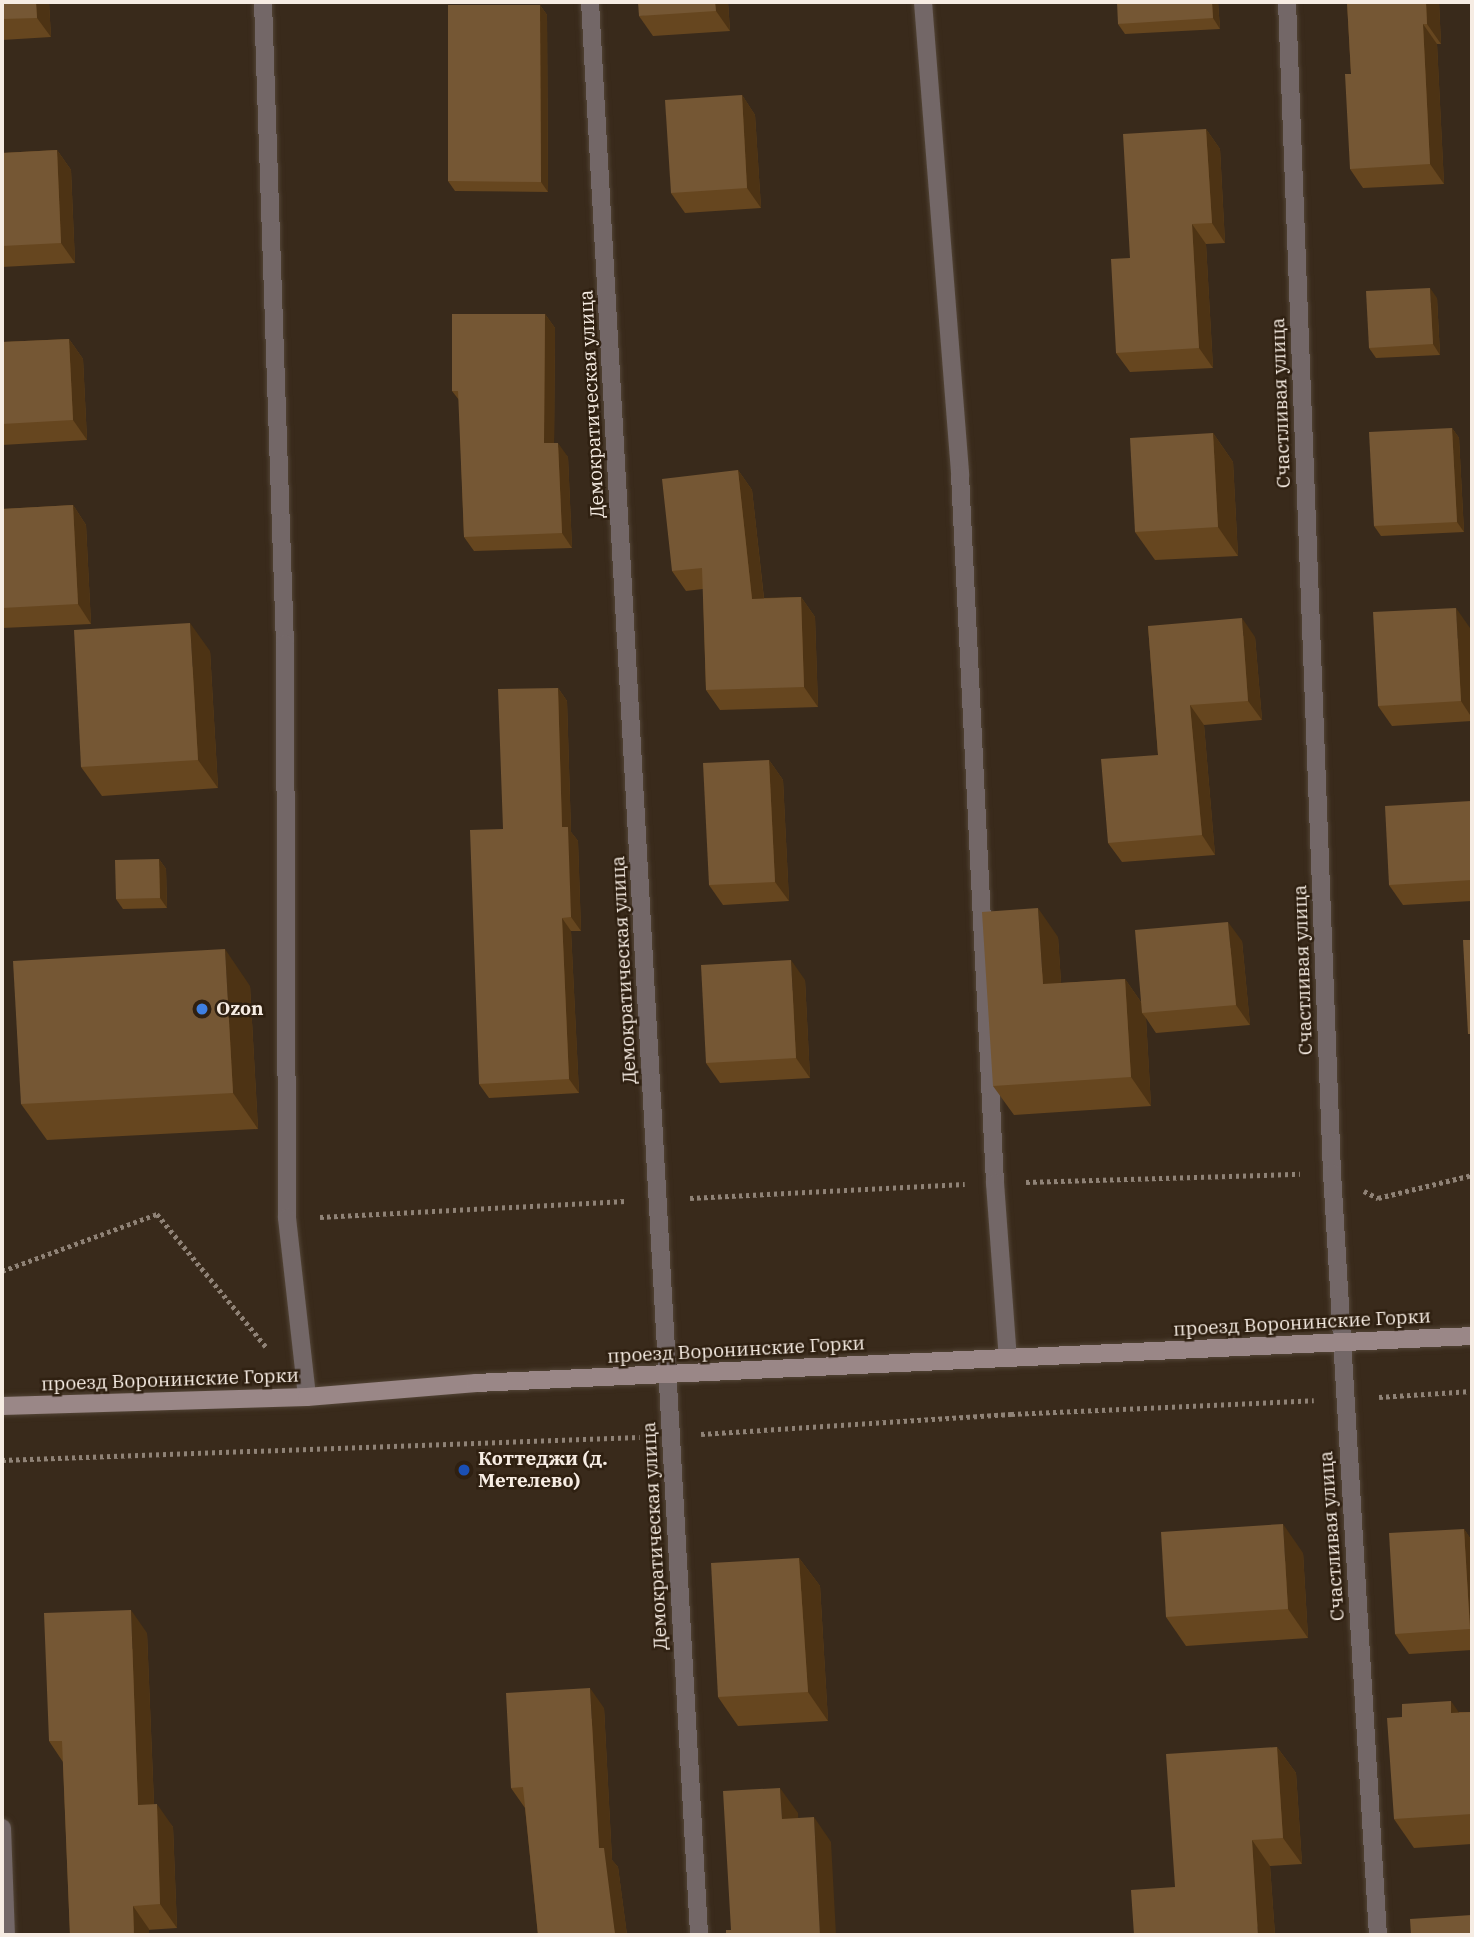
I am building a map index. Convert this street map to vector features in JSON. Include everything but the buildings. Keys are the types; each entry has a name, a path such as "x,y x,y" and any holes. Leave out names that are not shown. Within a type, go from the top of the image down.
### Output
{"street":[{"path":"263,2 285,644 287,1218 307,1397"},
{"name":"Демократическая улица","path":"590,2 699,1935"},
{"path":"923,2 960,475 995,1183 1008,1358"},
{"name":"Счастливая улица","path":"1287,2 1332,1173 1378,1935"},
{"name":"проезд Воронинские Горки","path":"2,1406 307,1397 476,1383 1472,1336"},
{"path":"2,1828 6,1935"}],"path":[{"path":"287,1218 995,1183 1332,1173 1378,1198 1472,1175"},
{"path":"2,1271 157,1214 272,1354"},
{"path":"2,1460 671,1436 1011,1414 1472,1391"}],"place":[{"name":"Ozon","path":"202,1009"},
{"name":"Коттеджи (д. Метелево)","path":"464,1470"}]}
